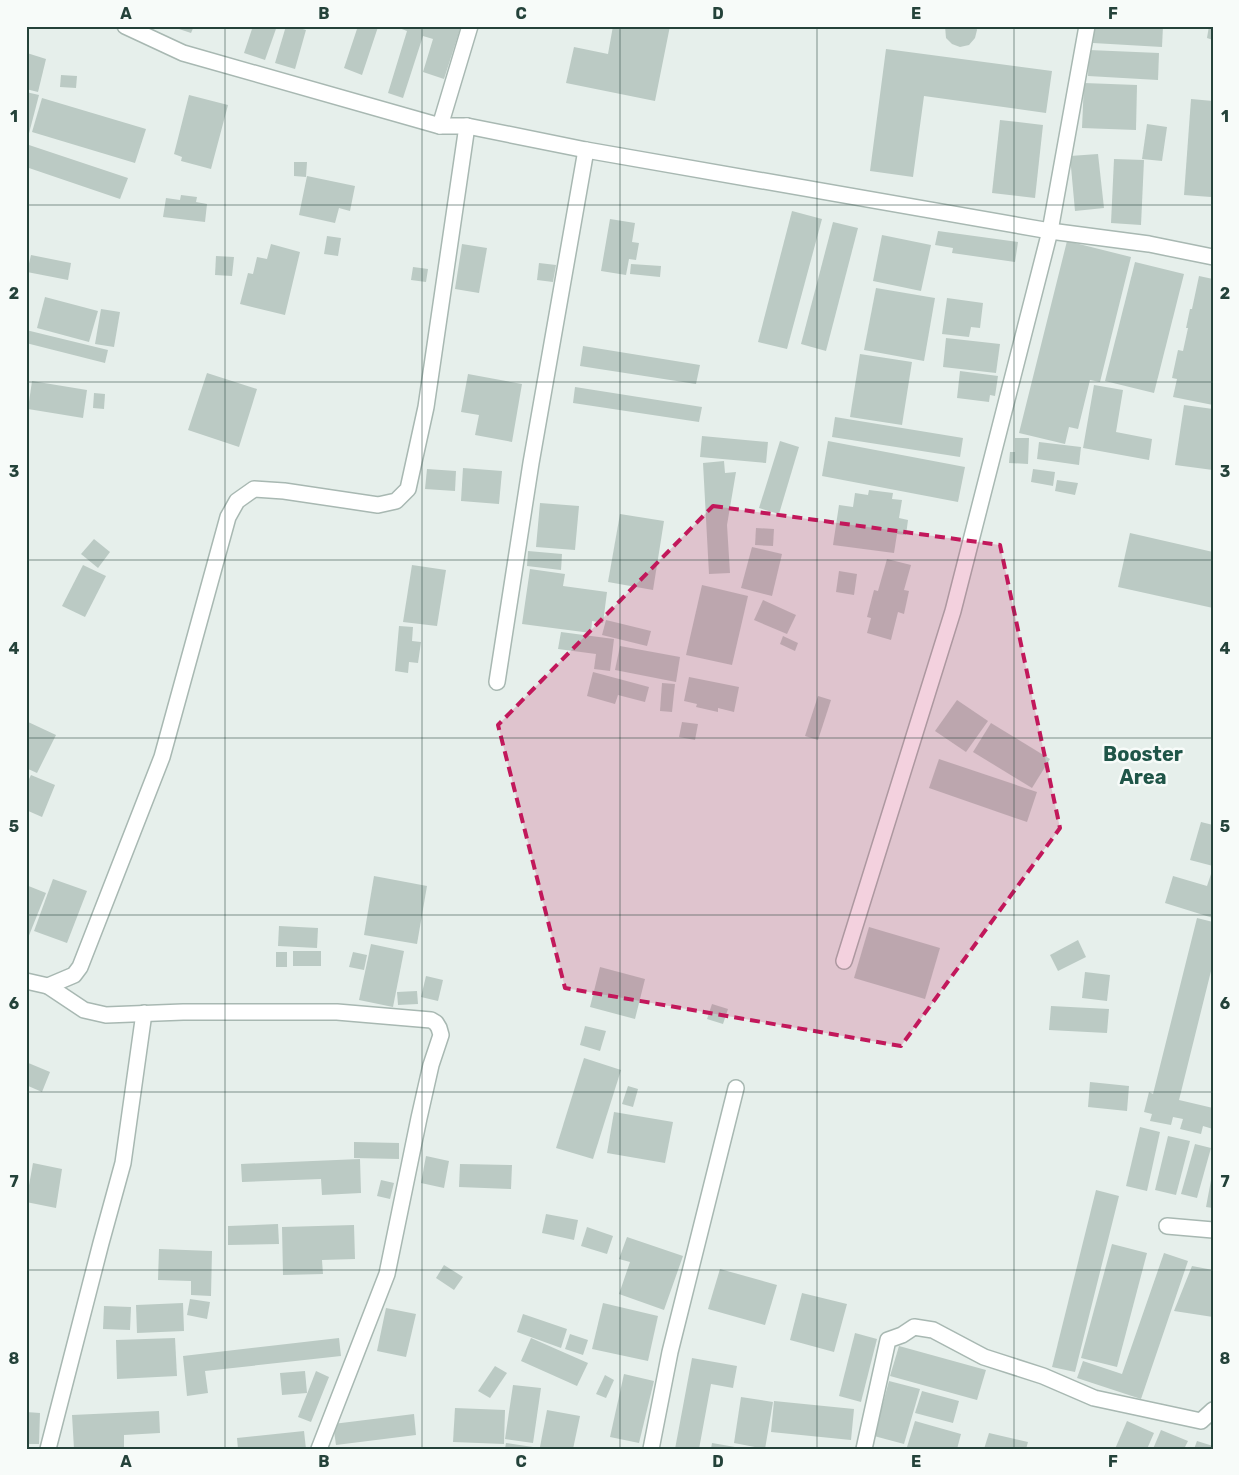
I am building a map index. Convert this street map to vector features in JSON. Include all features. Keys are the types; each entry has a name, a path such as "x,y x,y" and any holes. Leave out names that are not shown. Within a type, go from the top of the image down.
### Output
{"street":[{"path":"125,26 183,53 440,126 467,126 586,150 1050,231 1149,244 1213,256"},
{"path":"440,126 470,26"},
{"path":"844,961 953,611 1050,231 1088,26"},
{"path":"48,986 74,975 80,967 162,757 228,517 237,501 254,489 284,491 378,505 396,500 408,489 426,407 467,126"},
{"path":"497,682 531,462 586,150"},
{"path":"26,981 48,986 84,1010 96,1014 337,1012 431,1020 439,1028 441,1035 431,1065 419,1118 387,1274 319,1449"},
{"path":"48,1449 98,1252 123,1164 144,1013"},
{"path":"651,1449 670,1352 736,1088"},
{"path":"1167,1226 1213,1230"},
{"path":"864,1449 888,1340 902,1335 914,1327 933,1330 984,1357 1043,1376 1094,1398 1202,1421 1213,1410"}],"highlighted area":[{"path":"713,506 1000,545 1060,828 901,1046 565,988 498,725"}],"building":[{"path":"176,26 194,26 191,33 176,28"},
{"path":"253,26 277,26 265,60 244,53"},
{"path":"286,26 306,30 295,69 275,63"},
{"path":"358,26 378,27 362,75 344,68"},
{"path":"394,26 461,26 444,79 423,72 433,39 423,36 403,98 388,93 407,31"},
{"path":"613,26 670,26 655,101 566,83 574,47 608,54"},
{"path":"945,26 976,26 975,38 969,45 960,47 952,44 946,38"},
{"path":"1094,26 1163,26 1162,47 1093,43"},
{"path":"1209,26 1213,26 1213,40 1207,38"},
{"path":"886,49 1052,71 1046,113 924,96 913,177 870,171"},
{"path":"1089,50 1159,53 1158,80 1088,76"},
{"path":"27,53 46,59 38,92 26,89"},
{"path":"61,75 77,76 76,88 60,87"},
{"path":"1084,83 1137,85 1136,130 1082,128"},
{"path":"26,92 39,95 27,141 26,141"},
{"path":"189,95 228,105 211,169 181,161 182,157 174,154"},
{"path":"42,98 146,129 135,163 32,132"},
{"path":"1191,99 1213,101 1213,177 1211,197 1184,195"},
{"path":"1000,120 1043,125 1035,198 992,193"},
{"path":"1147,124 1167,127 1162,161 1142,159"},
{"path":"26,144 128,178 120,199 26,167"},
{"path":"1098,154 1104,208 1075,211 1070,156"},
{"path":"1114,159 1144,160 1141,225 1111,223"},
{"path":"294,162 307,162 306,177 294,176"},
{"path":"307,176 355,186 350,211 339,208 335,223 299,215"},
{"path":"181,195 197,197 196,202 207,204 205,222 163,217 166,198 180,200"},
{"path":"792,211 822,219 787,349 758,342"},
{"path":"610,219 635,223 632,242 639,243 636,260 629,259 626,275 601,271"},
{"path":"833,222 858,228 826,351 801,344"},
{"path":"938,231 1018,242 1015,262 952,253 953,248 935,245"},
{"path":"882,235 931,245 921,291 873,281"},
{"path":"327,236 341,238 338,256 324,254"},
{"path":"1067,241 1131,257 1100,382 1090,380 1078,429 1069,427 1065,444 1019,433"},
{"path":"271,244 300,252 285,315 240,304 248,273 253,274 257,257 267,259"},
{"path":"462,244 487,248 479,293 455,289"},
{"path":"31,255 71,263 68,280 27,272"},
{"path":"216,256 234,257 232,276 215,275"},
{"path":"1135,262 1184,274 1154,393 1105,381"},
{"path":"539,263 556,265 553,282 537,280"},
{"path":"631,264 661,266 660,277 630,274"},
{"path":"413,267 428,269 426,282 411,280"},
{"path":"1199,276 1213,279 1213,405 1173,397 1177,379 1172,378 1178,350 1183,351 1190,309 1192,309"},
{"path":"876,288 935,298 924,361 864,350"},
{"path":"45,297 98,311 89,342 37,328"},
{"path":"947,298 983,303 980,328 971,327 969,337 942,334"},
{"path":"101,309 120,312 114,347 95,344"},
{"path":"26,330 108,350 105,363 26,343"},
{"path":"946,338 1000,344 996,373 943,367"},
{"path":"583,346 700,365 696,384 580,366"},
{"path":"860,354 912,362 902,425 850,417"},
{"path":"960,371 998,376 995,396 990,395 989,402 957,398"},
{"path":"207,373 257,389 239,447 188,430"},
{"path":"468,374 522,384 512,442 475,435 479,415 461,412"},
{"path":"32,381 87,390 83,418 28,409"},
{"path":"1094,385 1123,390 1116,432 1152,439 1149,460 1083,448"},
{"path":"575,387 702,407 699,422 573,403"},
{"path":"94,393 105,394 104,409 93,408"},
{"path":"1184,405 1213,409 1213,470 1175,465"},
{"path":"835,417 963,438 960,457 832,437"},
{"path":"702,436 768,442 766,463 700,457"},
{"path":"1015,438 1029,438 1028,464 1009,463 1010,452 1015,452"},
{"path":"780,441 799,447 779,514 759,508"},
{"path":"828,441 965,467 958,502 822,476"},
{"path":"1039,442 1081,447 1079,465 1037,459"},
{"path":"724,461 725,473 736,472 727,525 730,573 709,574 703,463"},
{"path":"463,468 502,471 499,504 461,501"},
{"path":"427,469 456,471 455,491 425,489"},
{"path":"1033,469 1055,472 1053,486 1031,482"},
{"path":"1057,480 1078,483 1075,495 1055,491"},
{"path":"869,490 893,493 892,499 902,500 899,518 908,520 906,535 897,534 894,553 833,545 839,505 853,507 855,493 868,495"},
{"path":"540,503 579,506 575,550 536,547"},
{"path":"620,514 664,521 653,590 608,582"},
{"path":"756,528 774,529 773,546 755,545"},
{"path":"1130,533 1213,552 1213,608 1118,587"},
{"path":"94,539 110,552 98,568 81,554"},
{"path":"752,547 782,554 772,596 741,588"},
{"path":"528,551 562,554 561,570 527,566"},
{"path":"887,559 911,565 904,590 909,591 904,614 898,612 891,640 867,633 871,618 867,617 874,590 878,591"},
{"path":"83,565 106,576 85,617 62,606"},
{"path":"412,565 446,570 437,626 403,622"},
{"path":"530,569 565,574 563,586 607,592 603,623 592,621 591,633 522,624"},
{"path":"839,571 857,574 854,595 836,592"},
{"path":"702,585 748,596 732,665 686,655"},
{"path":"763,600 796,615 787,634 754,620"},
{"path":"606,620 651,631 647,646 602,635"},
{"path":"399,626 413,627 412,641 421,642 418,663 409,662 408,673 395,671"},
{"path":"561,632 614,639 610,671 594,669 596,654 558,649"},
{"path":"783,636 798,643 795,651 780,644"},
{"path":"620,646 680,657 676,682 615,670"},
{"path":"593,672 649,687 645,702 618,695 615,704 587,696"},
{"path":"689,677 739,687 734,712 718,708 718,712 696,707 697,704 684,701"},
{"path":"662,683 675,684 672,712 660,711"},
{"path":"818,696 831,700 818,740 805,736"},
{"path":"957,700 988,721 966,752 935,731"},
{"path":"26,721 56,735 37,773 26,768"},
{"path":"682,722 698,724 695,740 679,737"},
{"path":"991,723 1050,759 1032,788 973,752"},
{"path":"939,759 1037,792 1027,822 929,788"},
{"path":"31,775 55,785 42,817 26,810 26,785"},
{"path":"1201,822 1213,825 1213,866 1190,860"},
{"path":"1213,868 1213,918 1165,903 1173,876 1207,886"},
{"path":"374,876 427,886 417,944 364,935"},
{"path":"53,879 87,891 67,943 34,931"},
{"path":"26,885 46,893 26,943"},
{"path":"1197,918 1213,922 1213,963 1179,1100 1213,1108 1213,1129 1203,1126 1201,1134 1180,1129 1183,1119 1173,1117 1171,1125 1150,1121 1152,1114 1144,1112 1149,1092 1153,1094"},
{"path":"279,926 318,928 317,948 278,946"},
{"path":"869,927 940,948 925,999 854,978"},
{"path":"1078,940 1086,957 1058,971 1050,955"},
{"path":"371,944 404,951 393,1007 359,1000"},
{"path":"293,951 321,951 321,966 293,966"},
{"path":"276,952 287,952 287,967 276,967"},
{"path":"353,952 367,955 364,970 349,967"},
{"path":"600,967 645,979 635,1019 590,1007"},
{"path":"1085,972 1110,975 1107,1001 1082,998"},
{"path":"426,976 443,980 438,1001 421,997"},
{"path":"417,991 418,1004 398,1005 397,992"},
{"path":"712,1004 728,1009 723,1024 707,1019"},
{"path":"1051,1006 1109,1009 1107,1033 1049,1030"},
{"path":"585,1026 606,1031 600,1051 580,1045"},
{"path":"584,1058 621,1070 593,1159 556,1148"},
{"path":"26,1062 50,1072 42,1092 26,1085"},
{"path":"1090,1082 1129,1086 1127,1111 1088,1107"},
{"path":"628,1086 638,1089 633,1107 622,1104"},
{"path":"614,1112 673,1122 665,1163 607,1153"},
{"path":"1140,1127 1160,1132 1147,1191 1126,1186"},
{"path":"1168,1136 1190,1141 1176,1195 1155,1190"},
{"path":"354,1142 399,1143 399,1159 354,1158"},
{"path":"1195,1144 1211,1148 1197,1198 1181,1194"},
{"path":"426,1156 449,1161 444,1188 421,1183"},
{"path":"360,1159 361,1193 322,1195 321,1179 242,1182 241,1164"},
{"path":"33,1163 62,1169 56,1208 26,1202"},
{"path":"460,1164 512,1165 511,1189 459,1187"},
{"path":"1213,1175 1213,1208 1206,1207"},
{"path":"381,1180 394,1183 390,1199 377,1196"},
{"path":"1096,1190 1119,1196 1075,1372 1052,1367"},
{"path":"546,1214 578,1220 574,1240 542,1233"},
{"path":"278,1224 279,1244 228,1245 228,1226"},
{"path":"354,1225 355,1259 322,1260 323,1274 283,1275 282,1227"},
{"path":"587,1227 613,1236 607,1254 581,1246"},
{"path":"627,1237 683,1256 664,1310 619,1294 630,1262 619,1259"},
{"path":"1112,1244 1147,1253 1117,1367 1081,1358"},
{"path":"159,1249 212,1251 211,1296 191,1295 191,1281 158,1280"},
{"path":"1164,1253 1188,1261 1141,1399 1077,1378 1083,1361 1122,1374"},
{"path":"444,1265 463,1277 454,1290 436,1278"},
{"path":"1192,1266 1213,1270 1213,1317 1174,1311"},
{"path":"720,1269 777,1285 765,1325 708,1309"},
{"path":"802,1293 847,1304 834,1352 790,1340"},
{"path":"190,1299 210,1302 207,1319 187,1315"},
{"path":"183,1303 184,1331 137,1333 136,1305"},
{"path":"603,1303 658,1316 648,1361 592,1349"},
{"path":"104,1306 131,1307 130,1330 103,1329"},
{"path":"386,1308 416,1314 406,1357 377,1351"},
{"path":"523,1314 567,1329 561,1348 517,1332"},
{"path":"855,1333 877,1339 861,1402 839,1396"},
{"path":"570,1334 588,1340 583,1355 565,1349"},
{"path":"175,1338 177,1376 117,1379 116,1340"},
{"path":"339,1338 341,1356 205,1371 208,1393 187,1396 183,1356"},
{"path":"531,1338 588,1363 577,1386 521,1361"},
{"path":"899,1346 986,1370 977,1400 890,1376"},
{"path":"692,1358 737,1366 733,1388 711,1384 699,1449 675,1449"},
{"path":"495,1366 507,1373 490,1398 478,1391"},
{"path":"305,1371 307,1393 282,1395 280,1373"},
{"path":"316,1371 329,1377 311,1422 298,1417"},
{"path":"624,1374 654,1381 639,1443 610,1437"},
{"path":"605,1375 614,1380 606,1398 596,1394"},
{"path":"889,1381 920,1389 904,1444 874,1436"},
{"path":"513,1385 541,1388 533,1443 505,1439"},
{"path":"922,1391 959,1401 953,1423 915,1413"},
{"path":"741,1397 773,1402 765,1449 734,1443"},
{"path":"774,1401 854,1409 851,1440 771,1432"},
{"path":"455,1408 505,1410 504,1444 453,1442"},
{"path":"547,1410 580,1416 573,1449 540,1447"},
{"path":"159,1411 160,1433 124,1435 124,1449 74,1449 72,1415"},
{"path":"26,1412 40,1413 39,1444 26,1444"},
{"path":"414,1414 416,1435 336,1445 333,1424"},
{"path":"915,1421 961,1434 957,1449 913,1449 907,1447"},
{"path":"1127,1421 1154,1433 1147,1449 1115,1449"},
{"path":"1161,1430 1188,1441 1184,1449 1153,1449"},
{"path":"304,1431 306,1449 238,1449 237,1438"},
{"path":"989,1433 1028,1442 1026,1449 984,1449"},
{"path":"1197,1441 1213,1446 1213,1449 1194,1449"},
{"path":"506,1443 533,1447 532,1449 505,1449"},
{"path":"712,1443 735,1447 735,1449 711,1449"}],"district":[{"name":"Booster Area","path":"1143,766"}]}
